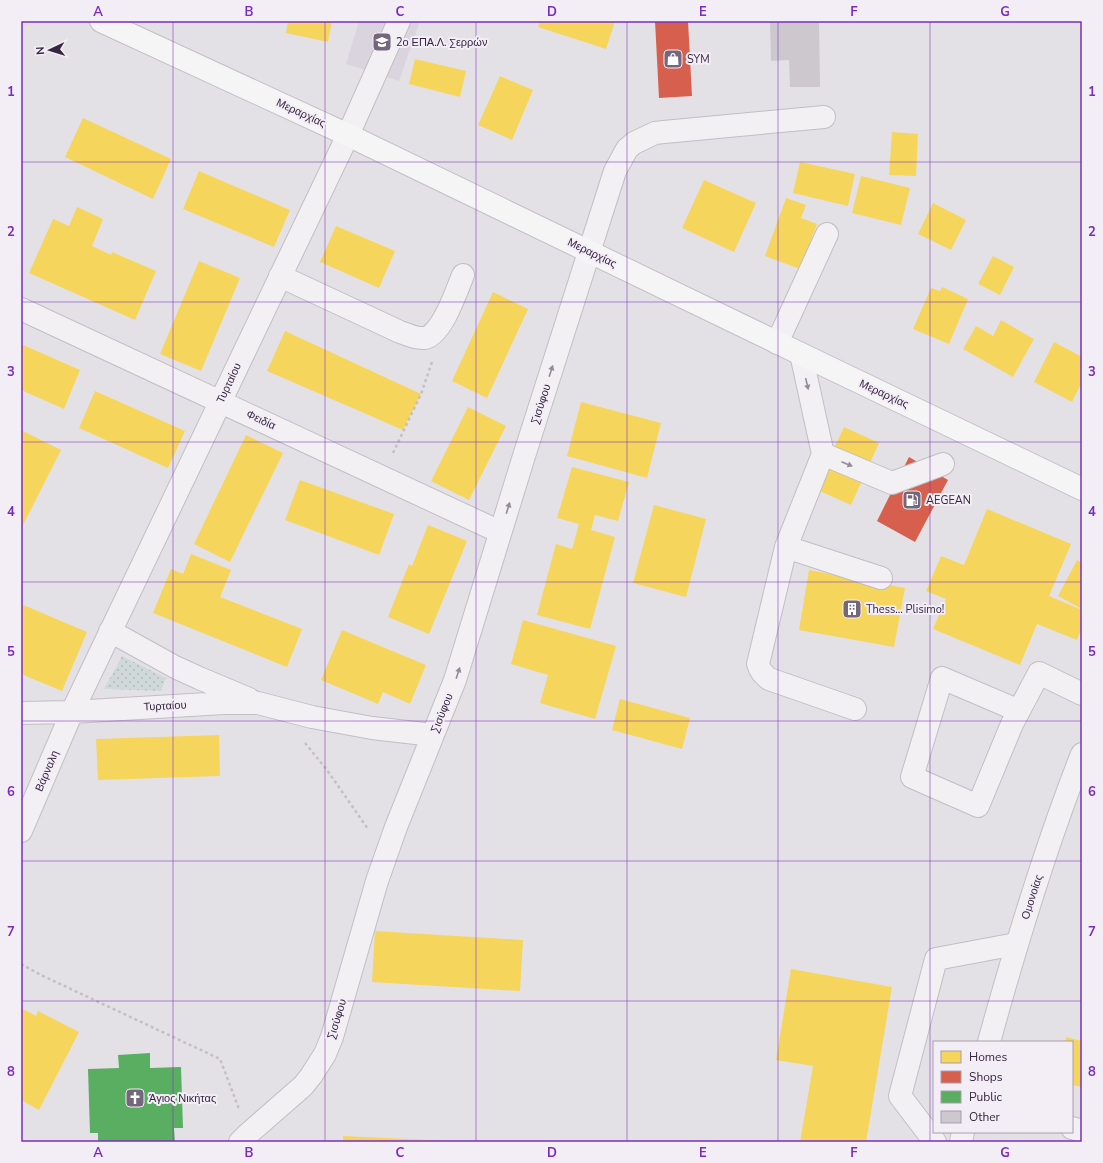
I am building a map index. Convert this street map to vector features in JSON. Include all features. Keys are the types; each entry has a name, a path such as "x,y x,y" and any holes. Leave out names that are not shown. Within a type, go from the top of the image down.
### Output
{"main road":[{"name":"Μεραρχίας","path":"101,21 348,134 777,343 1082,488"}],"street":[{"name":"Τυρταίου","path":"72,712 348,134 399,21"},
{"name":"Σισύφου","path":"244,1138 302,1086 311,1076 325,1054 338,1016 377,881 455,680 589,251 616,171 627,149 638,141 654,133 824,117"},
{"path":"777,343 827,234"},
{"path":"280,276 400,332 416,338 426,338 433,334 443,321 463,275"},
{"name":"Φειδία","path":"21,309 500,532"},
{"path":"801,354 822,454 786,547 758,664 760,670 769,678 855,709"},
{"path":"822,454 892,483 943,464"},
{"path":"786,547 881,578"},
{"name":"Τυρταίου","path":"110,631 175,667 258,703 312,717 372,728 433,735"},
{"path":"1019,711 942,678 912,777 978,806 1012,724 1019,711 1039,673 1082,694"},
{"name":"Τυρταίου","path":"21,713 72,712 224,703 258,703"},
{"name":"Βάρναλη","path":"21,831 72,712"},
{"name":"Ομονοίας","path":"989,1041 1016,944 1057,820 1082,754"},
{"path":"935,1142 900,1096 936,959 1016,944"}],"path":[{"path":"382,477 421,394 437,349 433,334"},
{"path":"303,740 327,770 370,832 387,853"},
{"path":"21,964 41,975 220,1059 244,1138"}],"shaded area":[{"name":"2ο ΕΠΑ.Λ. Σερρών","path":"359,21 420,21 399,81 346,64"},
{"path":"122,656 166,678 161,691 104,689"}],"building: Homes":[{"path":"288,21 332,21 328,42 286,33"},
{"path":"540,21 615,21 606,49 538,27"},
{"path":"415,59 466,71 460,97 409,84"},
{"path":"500,76 533,90 512,140 478,125"},
{"path":"83,118 171,159 153,199 65,157"},
{"path":"892,132 918,134 916,176 889,175"},
{"path":"800,162 855,174 848,206 793,193"},
{"path":"199,171 290,210 274,247 183,209"},
{"path":"861,176 910,188 901,225 852,213"},
{"path":"704,180 756,203 734,252 682,228"},
{"path":"786,198 806,205 801,218 817,224 800,269 765,256"},
{"path":"933,203 966,220 951,250 918,234"},
{"path":"77,207 103,219 92,246 111,255 112,252 156,271 135,320 29,273 53,219 69,226"},
{"path":"336,226 395,251 379,288 320,262"},
{"path":"993,256 1014,267 1000,295 978,284"},
{"path":"199,261 240,278 201,371 160,354"},
{"path":"942,287 968,299 949,344 913,329 931,288 940,291"},
{"path":"493,292 528,309 487,398 452,381"},
{"path":"1001,320 1034,339 1013,377 963,349 976,326 993,336"},
{"path":"285,331 421,394 403,430 267,371"},
{"path":"1054,342 1082,357 1082,382 1072,402 1034,382"},
{"path":"21,344 80,370 64,409 21,390"},
{"path":"95,391 185,431 168,468 79,428"},
{"path":"581,402 661,423 647,478 567,456"},
{"path":"468,407 506,426 469,500 431,481"},
{"path":"844,427 879,443 851,505 815,489"},
{"path":"21,430 61,450 21,529"},
{"path":"246,435 283,453 230,562 194,544"},
{"path":"572,467 629,482 618,521 595,515 591,530 615,537 590,629 537,615 556,544 572,549 579,524 557,518"},
{"path":"300,480 394,514 379,555 285,520"},
{"path":"654,505 706,519 686,597 633,583"},
{"path":"987,509 1071,544 1049,596 1082,610 1082,627 1077,640 1037,624 1020,665 933,629 946,599 926,591 941,556 964,565"},
{"path":"428,525 467,541 429,634 388,617 409,564 412,566"},
{"path":"191,554 231,570 220,597 302,629 287,667 153,613 171,569 183,574"},
{"path":"1077,560 1082,563 1082,609 1058,596"},
{"name":"Thess… Plisimo!","path":"809,570 905,588 894,647 799,630"},
{"path":"21,604 87,632 62,691 21,674"},
{"path":"523,620 616,646 595,719 540,703 548,675 511,664"},
{"path":"342,630 426,665 410,704 383,692 378,704 321,680"},
{"path":"620,699 690,718 682,749 612,730"},
{"path":"219,735 220,776 98,780 96,739"},
{"path":"375,931 523,940 520,991 372,982"},
{"path":"791,969 892,987 866,1142 800,1142 813,1066 776,1060"},
{"path":"21,1008 36,1016 38,1011 79,1032 39,1110 21,1100"},
{"path":"1066,1037 1082,1041 1082,1087 1073,1085 1073,1041 1065,1041"},
{"path":"343,1136 452,1141 452,1142 343,1142"}],"building: Shops":[{"name":"SYM","path":"655,21 688,21 692,96 659,98"},
{"name":"AEGEAN","path":"909,457 948,480 915,542 877,521"}],"building: Public":[{"name":"Άγιος Νικήτας","path":"150,1053 150,1068 181,1067 183,1128 174,1128 175,1142 98,1142 98,1133 90,1133 88,1069 119,1068 118,1055"}],"building: Other":[{"path":"770,21 819,21 820,87 790,87 789,60 771,61"}],"place":[{"name":"2ο ΕΠΑ.Λ. Σερρών","path":"382,42"},
{"name":"SYM","path":"673,59"},
{"name":"AEGEAN","path":"912,500"},
{"name":"Thess… Plisimo!","path":"852,609"},
{"name":"Άγιος Νικήτας","path":"135,1098"}]}
